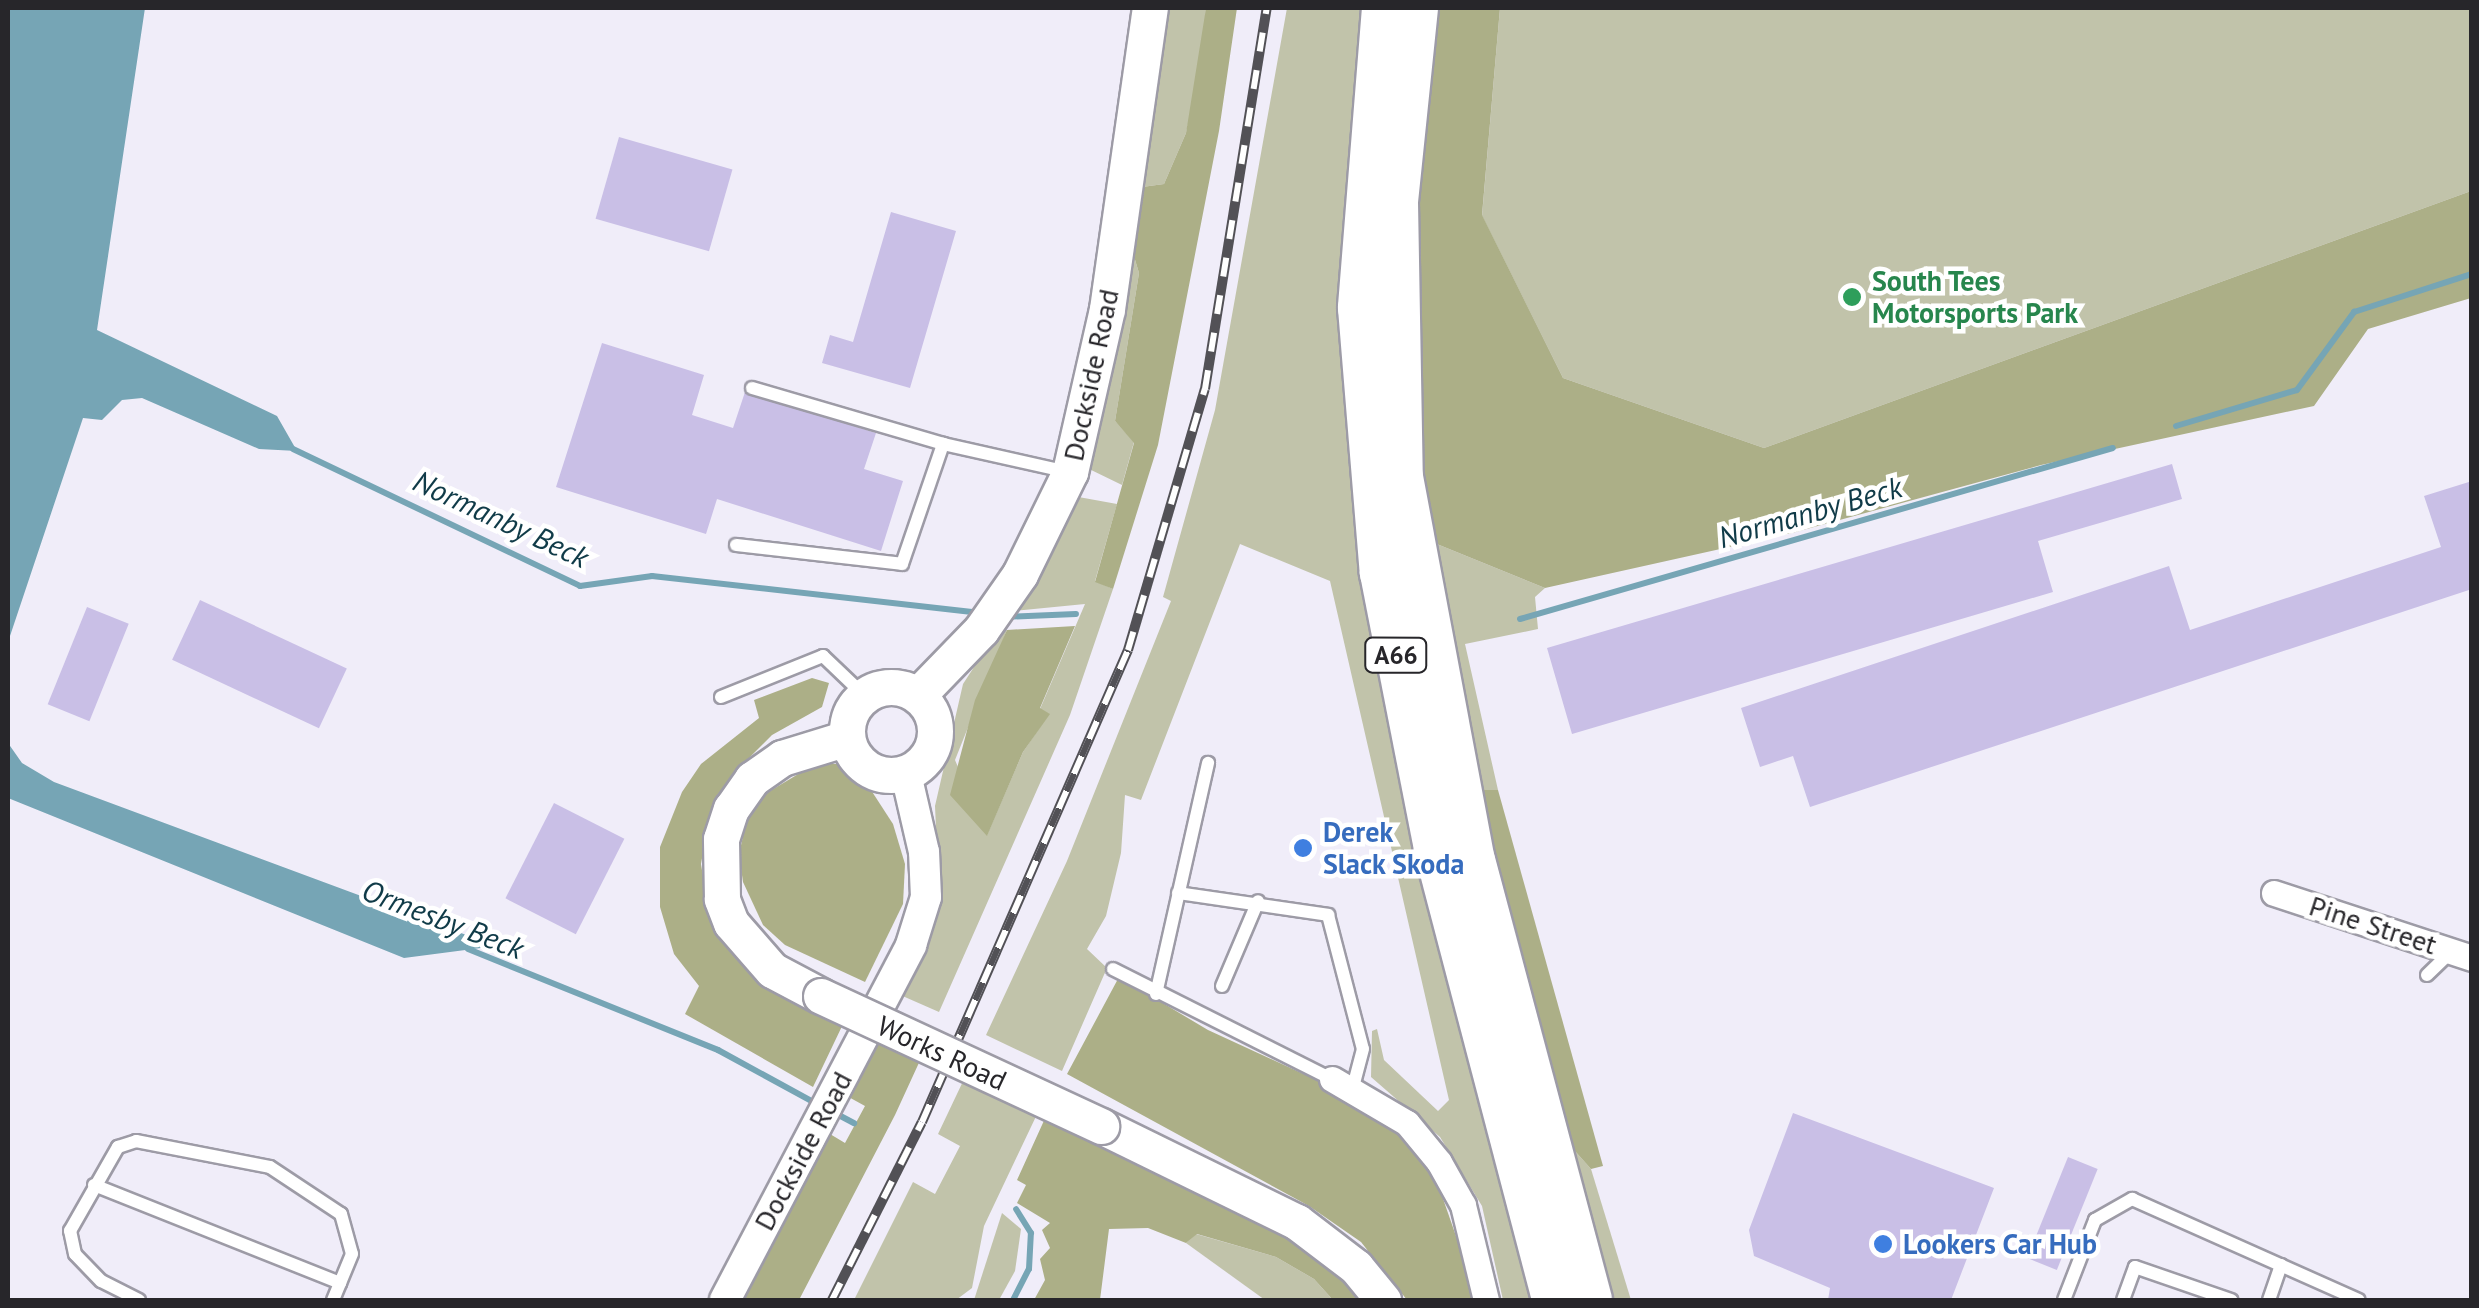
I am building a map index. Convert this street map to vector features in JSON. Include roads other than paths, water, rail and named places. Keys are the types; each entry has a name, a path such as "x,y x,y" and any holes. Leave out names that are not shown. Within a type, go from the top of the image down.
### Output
{"highway":[{"name":"A66","path":"1383,8 1359,308 1381,573 1435,849 1571,1297"},
{"name":"A66","path":"1417,8 1397,203 1402,477 1474,860 1571,1297"}],"main road":[{"name":"Dockside Road","path":"918,696 981,630 1020,574 1070,472 1107,309 1150,8"},
{"path":"895,686 918,696 930,708 934,746 906,774 875,773 859,763 847,738 848,718 864,695 895,686"},
{"name":"Works Road","path":"847,738 782,758 752,778 730,809 721,839 722,899 731,924 772,970 1298,1222 1356,1267 1384,1300"}],"street":[{"name":"Dockside Road","path":"726,1300 910,945 926,896 924,852 906,774"},
{"name":"Pine Street","path":"2274,893 2462,954"},
{"path":"1342,1085 1407,1122 1438,1162 1463,1205 1486,1300"}],"lane":[{"path":"752,388 944,444 1070,472"},
{"path":"736,545 902,564 944,444"},
{"path":"721,697 823,656 864,695"},
{"path":"1156,994 1208,764"},
{"path":"1114,969 1156,994 1342,1085 1363,1049 1328,915 1258,901 1178,893"},
{"path":"1222,986 1258,901"},
{"path":"2427,975 2462,954"},
{"path":"139,1300 101,1281 76,1254 70,1230 118,1147 136,1141 270,1167 341,1214 352,1242 333,1300"},
{"path":"94,1184 340,1282"},
{"path":"2064,1300 2094,1220 2132,1199 2359,1300"},
{"path":"2269,1300 2282,1265"},
{"path":"2123,1300 2135,1267 2231,1300"}],"water":[{"path":"8,8 145,8 97,330 277,416 297,451 259,449 142,398 122,400 102,420 83,418 8,642"},
{"path":"8,743 22,763 54,782 496,946 404,958 8,798"}],"waterway":[{"name":"Normanby Beck","path":"2176,426 2297,390 2354,312 2472,274"},
{"name":"Normanby Beck","path":"1520,619 2113,448"},
{"name":"Normanby Beck","path":"293,449 580,586 652,576 981,613"},
{"name":"Normanby Beck","path":"1003,617 1076,614"},
{"name":"Ormesby Beck","path":"468,949 718,1050 817,1104"},
{"name":"Ormesby Beck","path":"833,1112 854,1123"},
{"name":"Ormesby Beck","path":"1013,1300 1029,1269 1031,1233 1016,1209"}],"railway":[{"path":"832,1300 922,1122 1128,650 1205,389 1267,8"}],"place":[{"name":"South Tees Motorsports Park","path":"1852,297"},
{"name":"Derek Slack Skoda","path":"1303,848"},
{"name":"Lookers Car Hub","path":"1883,1244"}]}
